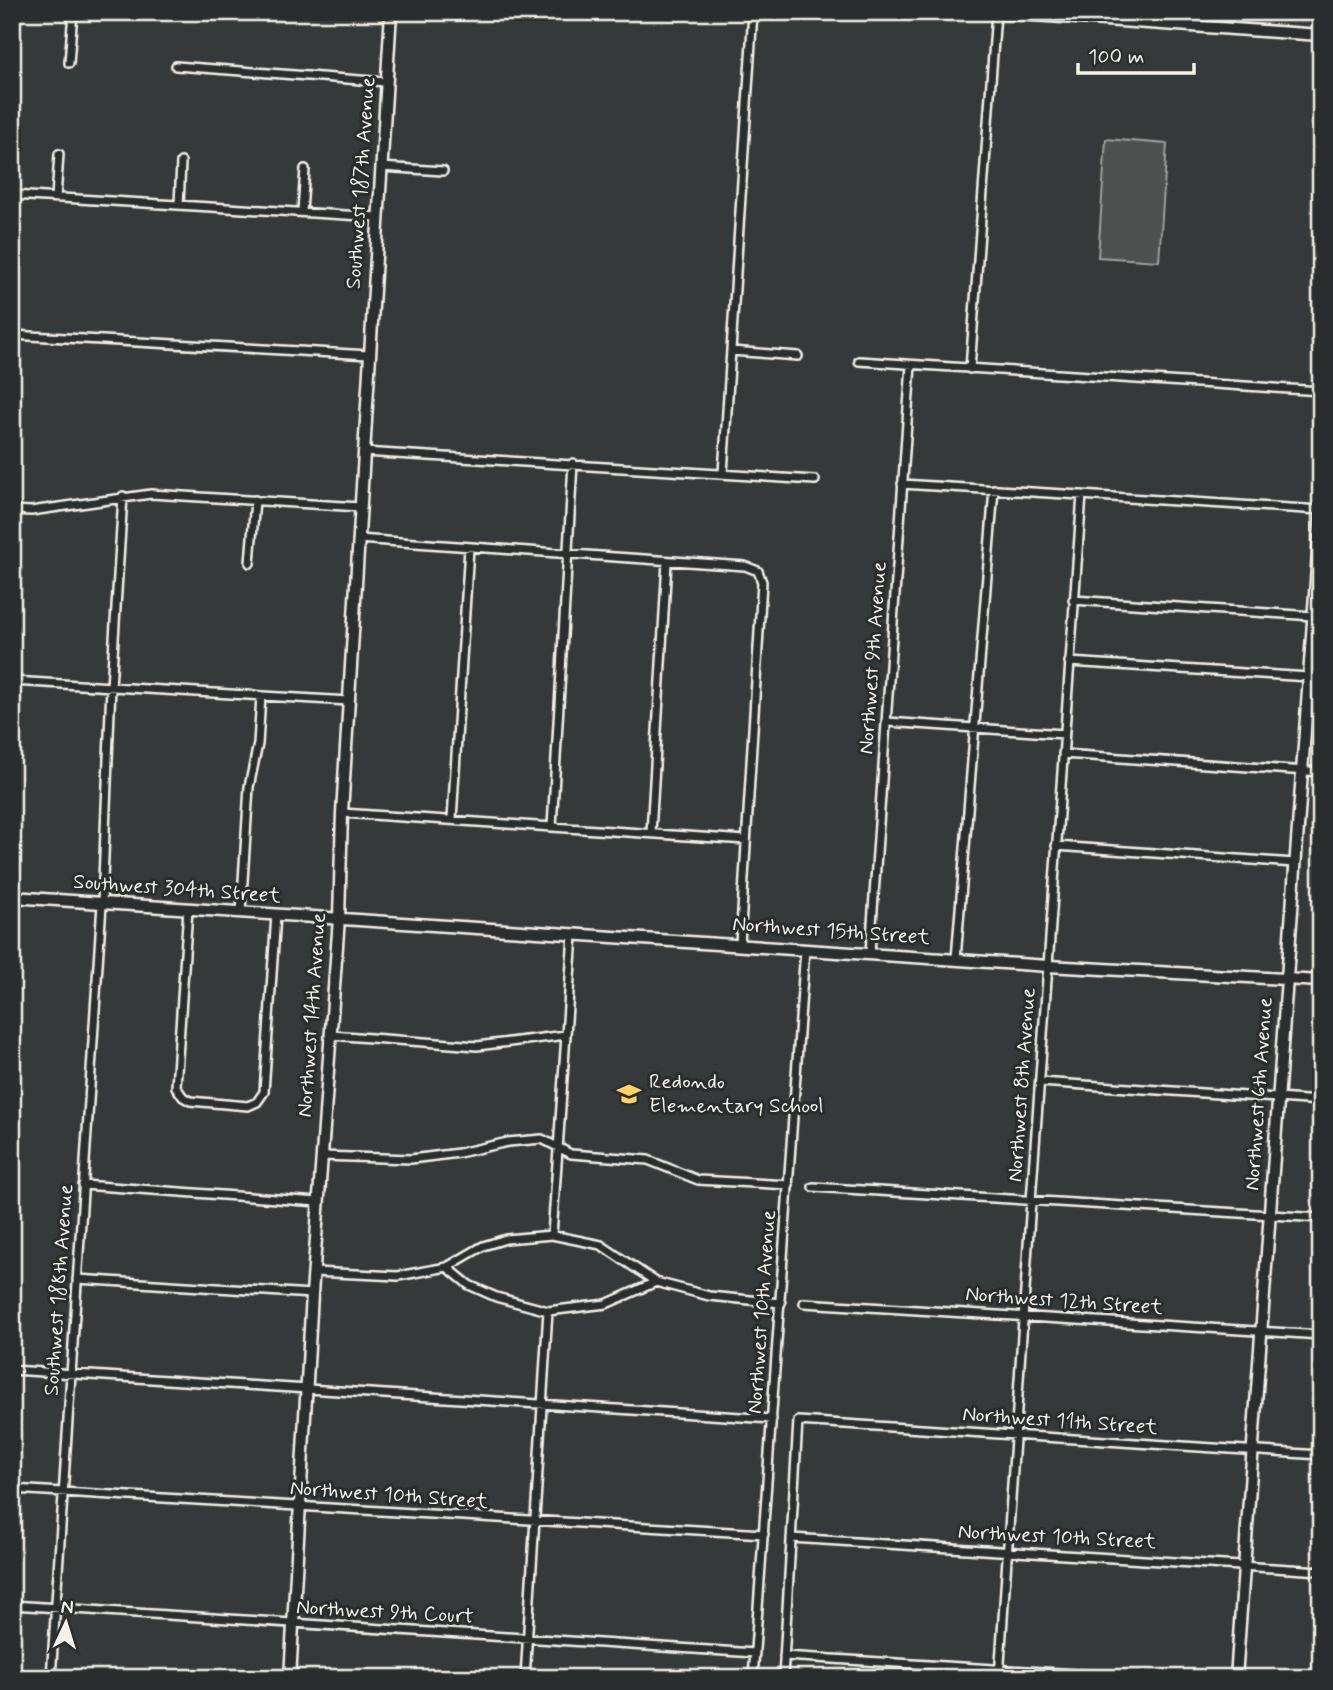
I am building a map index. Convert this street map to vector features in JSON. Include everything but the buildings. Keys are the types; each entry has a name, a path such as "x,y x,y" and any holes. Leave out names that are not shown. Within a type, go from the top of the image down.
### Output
{"street":[{"path":"69,63 74,12"},
{"name":"Southwest 187th Avenue","path":"369,355 391,12"},
{"path":"723,473 753,12"},
{"path":"991,12 1321,35"},
{"path":"970,369 996,13"},
{"path":"176,66 386,82"},
{"path":"56,198 59,154"},
{"path":"179,205 181,162"},
{"path":"381,167 443,171"},
{"path":"302,212 305,169"},
{"path":"12,195 378,217"},
{"path":"12,335 369,355"},
{"path":"731,351 798,356"},
{"name":"Northwest 14th Avenue","path":"290,1678 313,1272 339,918 342,813 369,355"},
{"path":"859,361 1321,391"},
{"name":"Northwest 9th Avenue","path":"870,953 911,365"},
{"path":"363,452 815,480"},
{"path":"552,827 573,463"},
{"path":"902,484 1321,511"},
{"path":"956,959 994,489"},
{"path":"12,510 31,511 151,494 360,507"},
{"name":"Northwest 8th Avenue","path":"1000,1673 1082,495"},
{"name":"Southwest 188th Avenue","path":"51,1678 102,904 111,687 123,496"},
{"path":"250,563 255,500"},
{"name":"Northwest 6th Avenue","path":"1236,1678 1259,1331 1321,511"},
{"path":"358,539 745,566 758,571 762,582 740,944"},
{"path":"452,819 469,548"},
{"path":"651,833 667,562"},
{"path":"1073,600 1313,616"},
{"path":"1069,662 1308,677"},
{"path":"12,681 349,701"},
{"path":"241,912 249,787 258,744 261,696"},
{"path":"887,722 1064,734"},
{"path":"1063,754 1321,772"},
{"path":"342,813 746,840"},
{"path":"1056,846 1296,863"},
{"name":"Southwest 304th Street","path":"12,897 339,918"},
{"path":"188,909 176,1087 183,1097 190,1101 248,1106 257,1102 264,1092 276,915"},
{"name":"Northwest 15th Street","path":"339,918 1048,966 1321,981"},
{"path":"552,1235 573,934"},
{"name":"Northwest 10th Avenue","path":"754,1678 805,949"},
{"path":"331,1035 477,1046 566,1035"},
{"path":"1040,1083 1321,1101"},
{"path":"321,1156 411,1159 459,1153 508,1142 542,1139 571,1154 648,1160 698,1180 789,1185"},
{"path":"83,1185 318,1202"},
{"path":"813,1187 1321,1219"},
{"path":"313,1272 398,1276 447,1267 495,1243 552,1235 601,1245 656,1282 709,1296 782,1303"},
{"path":"447,1267 469,1285 496,1297 548,1311 606,1304 656,1282"},
{"path":"77,1279 312,1294"},
{"name":"Northwest 12th Street","path":"804,1303 1321,1335"},
{"path":"525,1678 548,1311"},
{"path":"12,1370 772,1419"},
{"name":"Northwest 11th Street","path":"791,1538 798,1421 1321,1455"},
{"name":"Northwest 10th Street","path":"12,1489 764,1534"},
{"path":"783,1678 791,1538"},
{"name":"Northwest 10th Street","path":"791,1538 1321,1571"},
{"name":"Northwest 9th Court","path":"12,1605 755,1653"},
{"path":"784,1656 1000,1673 1139,1678"}],"shaded area":[{"path":"1106,139 1167,144 1159,261 1098,257"}],"place":[{"name":"Redondo Elementary School","path":"629,1094"}]}
